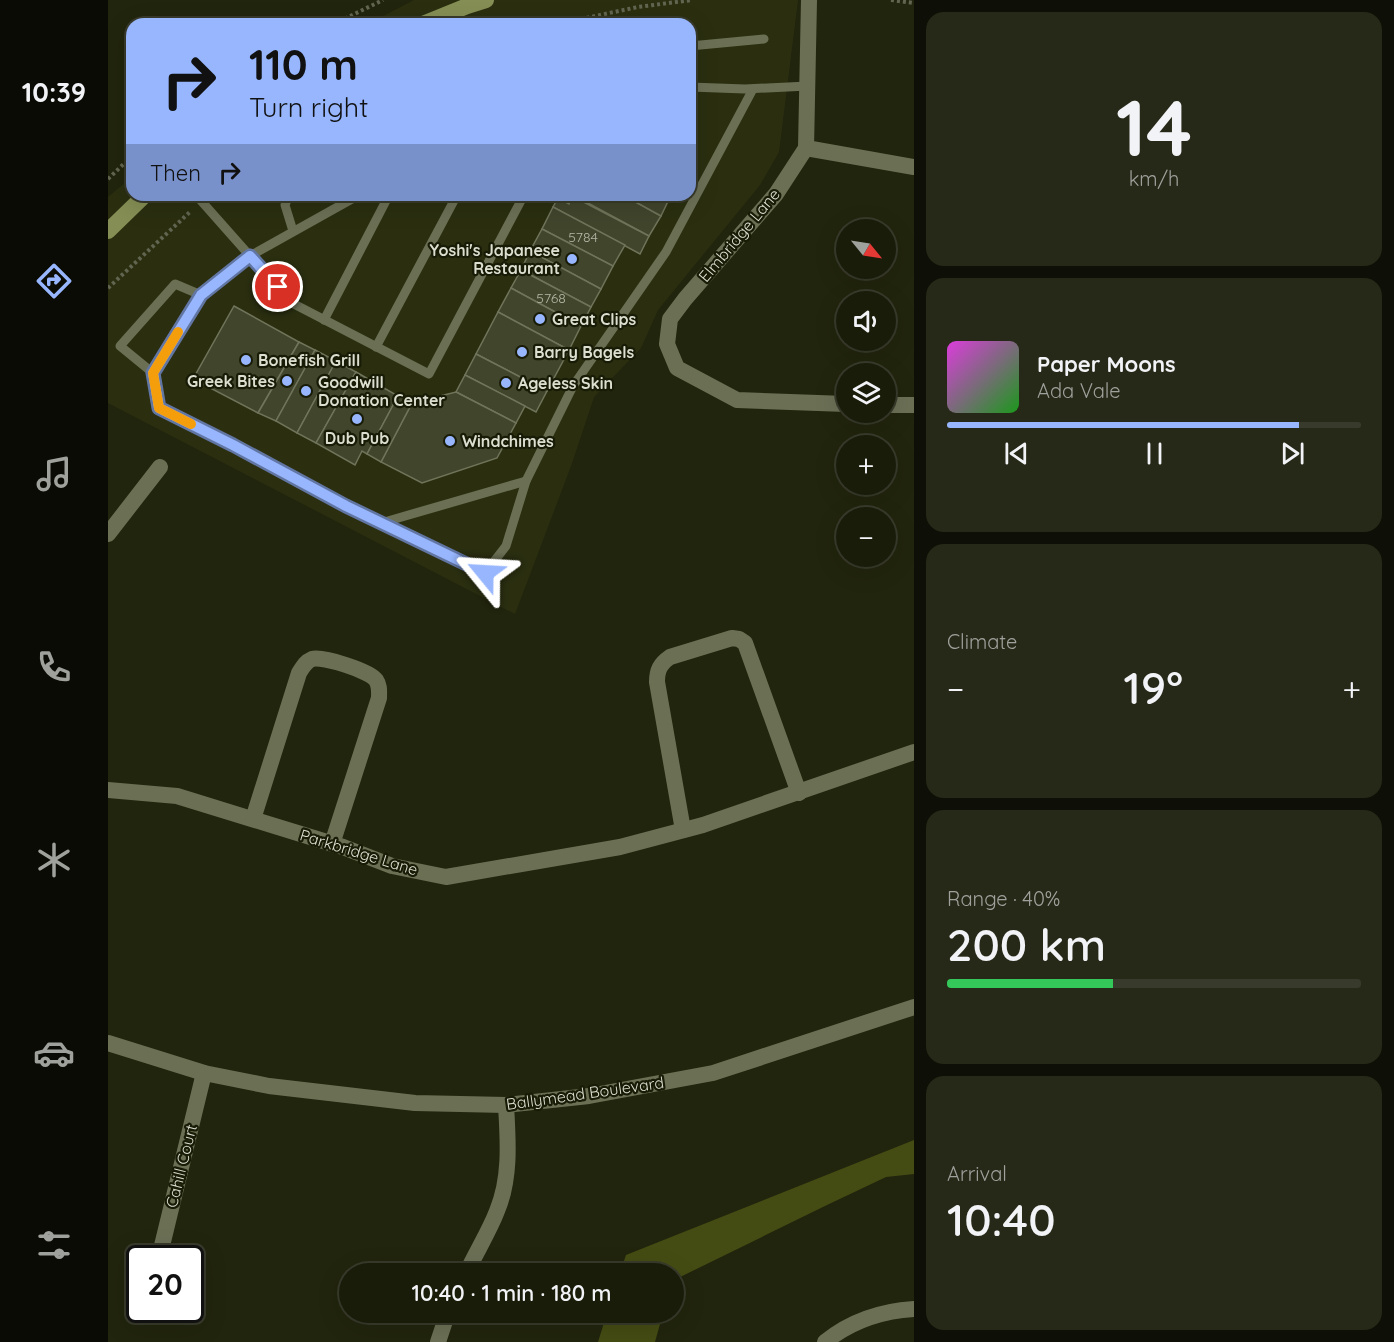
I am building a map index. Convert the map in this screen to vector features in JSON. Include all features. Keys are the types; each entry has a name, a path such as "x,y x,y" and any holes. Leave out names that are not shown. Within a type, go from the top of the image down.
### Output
{"main road":[{"path":"435,18 466,3 486,0"},
{"path":"108,231 140,201"}],"street":[{"path":"809,0 806,148 914,167"},
{"name":"Elmbridge Lane","path":"806,148 776,194 684,299 670,320 667,344 677,368 736,400 836,404"},
{"path":"896,405 914,405"},
{"path":"108,534 160,467"},
{"path":"683,830 657,682 657,672 662,663 670,657 732,638 740,639 745,643 799,793"},
{"path":"253,819 299,673 305,663 315,658 326,659 370,674 377,681 380,689 332,844"},
{"name":"Parkbridge Lane","path":"108,790 177,796 332,844 392,866 446,878 620,847 683,830 799,793 914,752"},
{"name":"Ballymead Boulevard","path":"108,1043 204,1073 269,1086 416,1103 506,1105 589,1095 713,1073 914,1007"},
{"name":"Cahill Court","path":"162,1245 204,1073"},
{"path":"471,1263 497,1210 505,1185 508,1137 506,1105"},
{"path":"825,1342 851,1324 898,1310 914,1309"},
{"path":"438,1342 444,1323"}],"lane":[{"path":"696,45 764,39"},
{"path":"696,87 808,86"},
{"path":"696,195 753,88"},
{"path":"202,201 292,303 429,374 521,201"},
{"path":"287,201 285,206 293,231"},
{"path":"153,373 201,295 250,256 348,201"},
{"path":"324,320 386,201"},
{"path":"376,347 454,201"},
{"path":"201,295 175,284 120,346 153,373 159,408 346,506 485,573 506,546 526,481 573,386 666,252 693,201"},
{"path":"381,523 526,481"}],"path":[{"path":"346,18 383,0"},
{"path":"586,18 638,7 692,0"},
{"path":"891,0 914,3"},
{"path":"108,179 126,162"},
{"path":"108,288 196,201"}],"shaded area":[{"path":"414,0 798,0 779,152 760,185 658,310 641,348 594,397 571,466 515,614 108,403 108,197 126,182 126,201 696,201 696,18 380,18"},
{"path":"914,1140 914,1174 886,1177 684,1275 684,1263 623,1263 626,1255"},
{"path":"604,1323 660,1323 655,1342 598,1342"}],"building":[{"path":"556,201 569,204 570,201 582,201 649,236 640,254 553,207"},
{"path":"584,201 634,201 661,216 649,236"},
{"path":"634,201 668,201 661,216"},
{"path":"553,207 625,245 613,266 542,229"},
{"name":"Yoshi's Japanese Restaurant","path":"542,229 613,266 601,289 530,251"},
{"path":"530,251 601,289 591,307 521,270"},
{"path":"521,270 591,307 581,326 511,288"},
{"name":"Great Clips","path":"511,288 581,326 569,350 498,312"},
{"name":"Bonefish Grill","path":"234,306 299,342 258,413 193,379"},
{"name":"Barry Bagels","path":"498,312 569,350 547,391 476,354"},
{"name":"Greek Bites","path":"299,342 315,350 276,421 258,413"},
{"name":"Goodwill Donation Center","path":"315,350 336,361 297,433 276,421"},
{"name":"Ageless Skin","path":"476,354 547,391 536,412 465,375"},
{"path":"336,361 356,372 316,443 297,433"},
{"name":"Dub Pub","path":"356,372 398,396 367,454 362,451 355,465 316,443"},
{"path":"465,375 525,406 516,423 456,392"},
{"name":"Windchimes","path":"456,392 516,423 497,458 422,483 381,462 412,403"},
{"path":"398,396 412,403 381,462 367,454"}],"slow traffic":[{"path":"178,332 153,373 159,408 191,424"}],"place":[{"name":"Yoshi's Japanese Restaurant","path":"572,259"},
{"name":"Great Clips","path":"540,319"},
{"name":"Barry Bagels","path":"522,352"},
{"name":"Bonefish Grill","path":"246,360"},
{"name":"Greek Bites","path":"287,381"},
{"name":"Ageless Skin","path":"506,383"},
{"name":"Goodwill Donation Center","path":"306,391"},
{"name":"Dub Pub","path":"357,419"},
{"name":"Windchimes","path":"450,441"}],"route":[{"path":"278,287 250,256 201,295 153,373 159,408 346,506 485,573"}]}
